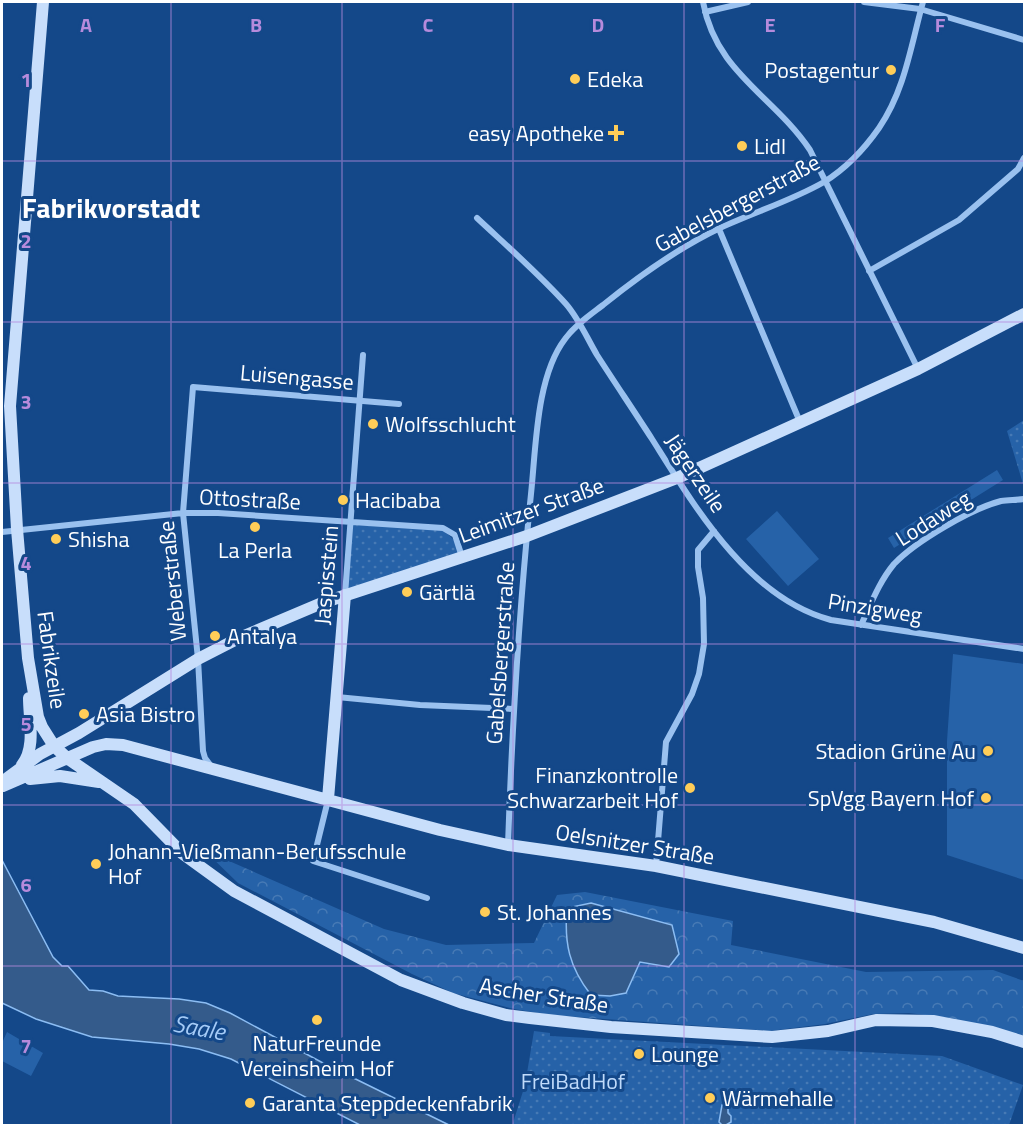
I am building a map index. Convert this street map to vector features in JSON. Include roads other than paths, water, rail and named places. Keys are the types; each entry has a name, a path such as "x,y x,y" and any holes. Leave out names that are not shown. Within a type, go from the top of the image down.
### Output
{"street":[{"name":"Fabrikzeile","path":"43,2 10,406 28,658 38,717 54,746 67,758"},
{"path":"703,2 722,53 740,76 801,136 810,150 918,369"},
{"path":"705,12 748,2"},
{"path":"864,2 920,9 1024,40"},
{"name":"Gabelsbergerstraße","path":"507,845 513,709 527,536 541,397 554,359 564,340 579,324 660,263 719,229 825,181 856,155 879,127 899,90 922,2"},
{"path":"869,271 959,220 1018,169 1024,158"},
{"name":"Jägerzeile","path":"477,218 566,305 677,478 714,531 698,550 703,597 704,644 699,674 692,694 666,742 656,866"},
{"path":"719,229 800,423"},
{"name":"Leimitzer Straße","path":"5,784 18,769 54,746 80,733 198,659 237,639 322,603 527,536 677,478 918,369 1024,314"},
{"name":"Jaspisstein","path":"328,799 352,524 363,355"},
{"name":"Luisengasse","path":"193,387 399,404"},
{"name":"Weberstraße","path":"193,387 183,513 198,659 203,751 205,758 214,768"},
{"name":"Lodaweg","path":"861,625 880,584 895,564 919,544 983,508 1003,501 1024,500"},
{"name":"Ottostraße","path":"2,532 183,513 218,513 352,524 443,528 455,535 462,557"},
{"name":"Pinzigweg","path":"714,531 753,575 795,607 813,616 1024,649"},
{"path":"18,769 26,760 30,748 28,658"},
{"path":"336,697 420,705 513,709"},
{"name":"Oelsnitzer Straße","path":"5,784 99,745 123,745 440,830 507,845 656,866 934,922 1024,948"},
{"name":"Ascher Straße","path":"67,758 118,791 146,815 183,854 234,891 401,980 463,1003 530,1018 611,1027 772,1037 828,1031 876,1020 933,1021 992,1032 1024,1042"},
{"name":"Ascher Straße","path":"5,784 49,777 74,777 95,781 118,791"},
{"path":"328,799 314,861 427,898"}],"water":[{"name":"Saale","path":"2,860 53,957 62,966 68,966 89,990 103,991 118,996 179,999 206,1003 230,1013 323,1063 449,1125 360,1125 231,1059 199,1049 169,1044 92,1037 36,1019 2,1003"},
{"path":"591,903 672,925 679,954 669,967 640,962 626,993 610,996 591,995 573,964 567,944 566,921 567,908"},
{"path":"722,1105 728,1105 728,1113 731,1116 731,1122 726,1125 719,1122"}],"place":[{"name":"Postagentur","path":"891,70"},
{"name":"Edeka","path":"575,79"},
{"name":"easy Apotheke","path":"616,133"},
{"name":"Lidl","path":"742,146"},
{"name":"Wolfsschlucht","path":"373,424"},
{"name":"Hacibaba","path":"343,500"},
{"name":"La Perla","path":"255,527"},
{"name":"Shisha","path":"56,539"},
{"name":"Gärtlä","path":"407,592"},
{"name":"Antalya","path":"215,636"},
{"name":"Asia Bistro","path":"84,714"},
{"name":"Stadion Grüne Au","path":"988,751"},
{"name":"Finanzkontrolle Schwarzarbeit Hof","path":"690,788"},
{"name":"SpVgg Bayern Hof","path":"986,798"},
{"name":"Johann-Vießmann-Berufsschule Hof","path":"96,864"},
{"name":"St. Johannes","path":"485,912"},
{"name":"NaturFreunde Vereinsheim Hof","path":"317,1020"},
{"name":"Lounge","path":"639,1054"},
{"name":"Wärmehalle","path":"710,1098"},
{"name":"Garanta Steppdeckenfabrik","path":"250,1103"}],"district":[{"name":"Fabrikvorstadt","path":"111,207"}],"park label":[{"name":"FreiBadHof","path":"573,1081"}]}
